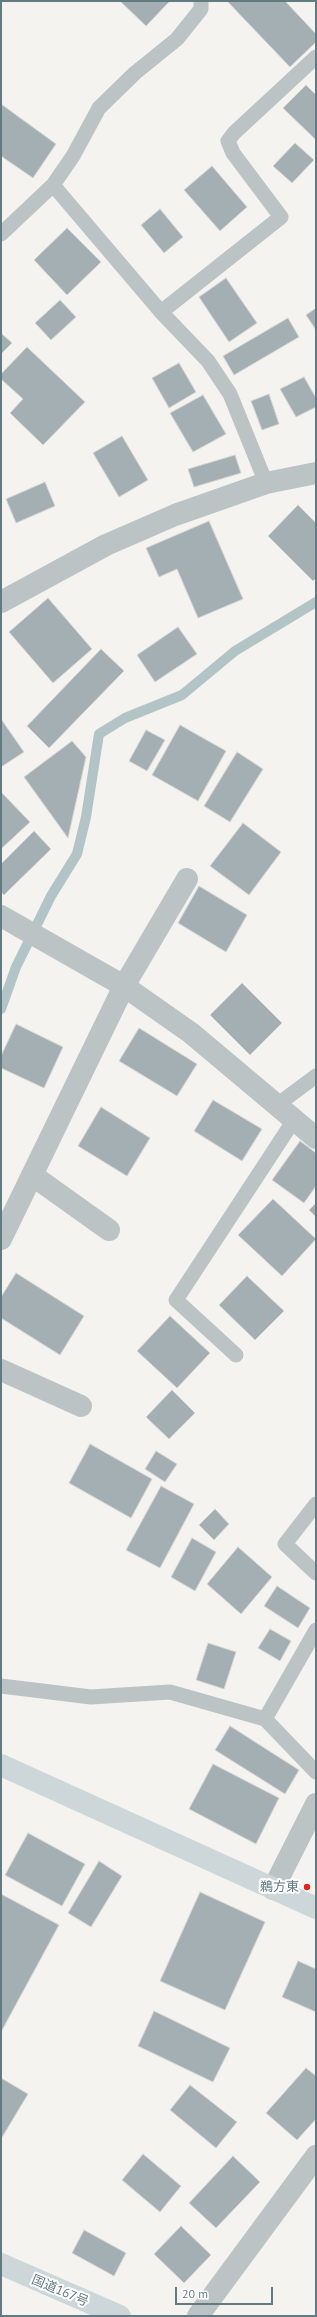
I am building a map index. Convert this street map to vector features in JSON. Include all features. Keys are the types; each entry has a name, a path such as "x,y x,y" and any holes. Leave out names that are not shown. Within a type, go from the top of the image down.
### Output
{"main road":[{"path":"1,1765 316,1908"},
{"name":"国道167号","path":"1,2264 120,2316"}],"street":[{"path":"1,602 106,546 175,515 266,483 316,473"},
{"path":"1,1239 124,986 187,879"},
{"path":"7,919 124,986 191,1033 316,1138"},
{"path":"32,1175 109,1230"},
{"path":"1,1370 80,1406"},
{"path":"273,1889 316,1804"},
{"path":"198,2316 316,2156"}],"lane":[{"path":"1,234 53,185 73,156 99,108 135,73 177,39 201,9 201,1"},
{"path":"161,312 281,217 233,153 228,141 234,133 316,57"},
{"path":"53,185 161,312 208,361 230,394 266,483"},
{"path":"277,1105 316,1076"},
{"path":"236,1355 176,1300 294,1120"},
{"path":"316,1504 285,1544 316,1573"},
{"path":"265,1719 316,1630"},
{"path":"1,1686 91,1697 170,1692 265,1719 316,1772"}],"building":[{"path":"120,1 170,1 146,26"},
{"path":"227,1 285,1 316,34 316,42 290,67"},
{"path":"306,85 316,95 316,140 283,108"},
{"path":"1,104 56,144 33,178 1,156"},
{"path":"295,143 314,160 292,183 273,166"},
{"path":"212,166 247,207 220,231 184,190"},
{"path":"160,209 183,237 164,253 141,225"},
{"path":"67,228 101,262 67,295 34,260"},
{"path":"226,278 257,323 229,342 199,297"},
{"path":"60,300 76,317 51,340 35,323"},
{"path":"316,308 316,330 306,315"},
{"path":"288,318 299,337 234,375 223,356"},
{"path":"1,333 12,343 1,354"},
{"path":"27,347 85,402 43,445 10,413 23,399 1,379 1,374"},
{"path":"179,363 196,392 169,408 152,378"},
{"path":"304,377 316,398 316,407 296,417 280,389"},
{"path":"269,394 279,424 262,430 251,401"},
{"path":"203,395 226,434 193,452 170,413"},
{"path":"122,436 148,480 119,497 93,453"},
{"path":"235,455 241,473 194,487 188,469"},
{"path":"45,482 55,506 16,523 6,499"},
{"path":"298,505 316,523 316,578 313,581 268,536"},
{"path":"209,521 243,599 198,618 177,569 159,577 146,548"},
{"path":"48,598 92,649 53,683 9,632"},
{"path":"178,627 197,654 155,682 137,655"},
{"path":"101,649 124,671 49,748 27,726"},
{"path":"1,719 24,752 1,767"},
{"path":"180,725 226,751 198,801 152,775"},
{"path":"146,730 165,740 147,771 129,761"},
{"path":"72,741 86,757 68,838 24,777"},
{"path":"237,752 263,769 230,822 204,806"},
{"path":"1,792 30,822 1,849"},
{"path":"243,823 281,852 249,895 210,866"},
{"path":"34,831 51,849 4,895 1,892 1,864"},
{"path":"199,886 247,915 226,952 178,923"},
{"path":"242,983 282,1023 250,1055 210,1015"},
{"path":"16,1024 63,1047 44,1088 1,1068 1,1056"},
{"path":"139,1028 197,1064 177,1096 119,1061"},
{"path":"213,1100 262,1129 242,1161 194,1131"},
{"path":"101,1107 150,1138 127,1176 78,1146"},
{"path":"300,1141 316,1153 316,1186 304,1203 272,1180"},
{"path":"273,1199 316,1239 282,1276 238,1235"},
{"path":"316,1203 316,1217 309,1210"},
{"path":"16,1273 84,1316 60,1355 1,1318 1,1297"},
{"path":"247,1276 284,1311 255,1340 219,1305"},
{"path":"170,1316 210,1353 177,1388 137,1351"},
{"path":"172,1390 195,1413 169,1439 146,1417"},
{"path":"90,1444 152,1479 131,1518 69,1483"},
{"path":"156,1451 177,1464 165,1482 145,1469"},
{"path":"161,1486 194,1504 160,1568 126,1550"},
{"path":"215,1509 229,1524 214,1540 199,1525"},
{"path":"192,1538 216,1552 195,1591 171,1577"},
{"path":"238,1547 272,1577 241,1614 207,1584"},
{"path":"277,1586 310,1608 298,1628 264,1606"},
{"path":"270,1629 291,1641 280,1661 258,1648"},
{"path":"208,1643 236,1652 224,1689 196,1680"},
{"path":"230,1726 299,1770 285,1794 215,1750"},
{"path":"213,1764 279,1798 256,1844 189,1809"},
{"path":"28,1833 85,1864 62,1906 5,1875"},
{"path":"99,1861 122,1876 91,1927 68,1913"},
{"path":"200,1892 265,1922 225,2010 160,1981"},
{"path":"1,1894 59,1925 1,2032"},
{"path":"298,1961 316,1969 316,2012 282,1997"},
{"path":"154,2011 230,2048 213,2082 138,2046"},
{"path":"306,2068 316,2076 316,2119 297,2140 266,2113"},
{"path":"1,2078 28,2094 1,2139"},
{"path":"190,2085 237,2122 216,2148 170,2110"},
{"path":"143,2154 181,2186 160,2212 122,2180"},
{"path":"233,2156 260,2182 216,2228 189,2203"},
{"path":"181,2226 211,2255 184,2283 154,2254"},
{"path":"84,2230 126,2253 114,2276 72,2253"}],"waterway":[{"path":"1,1009 16,967 51,896 77,854 86,817 99,734 125,718 182,695 235,651 316,602"}],"place":[{"name":"鵜方東","path":"307,1887"}]}
